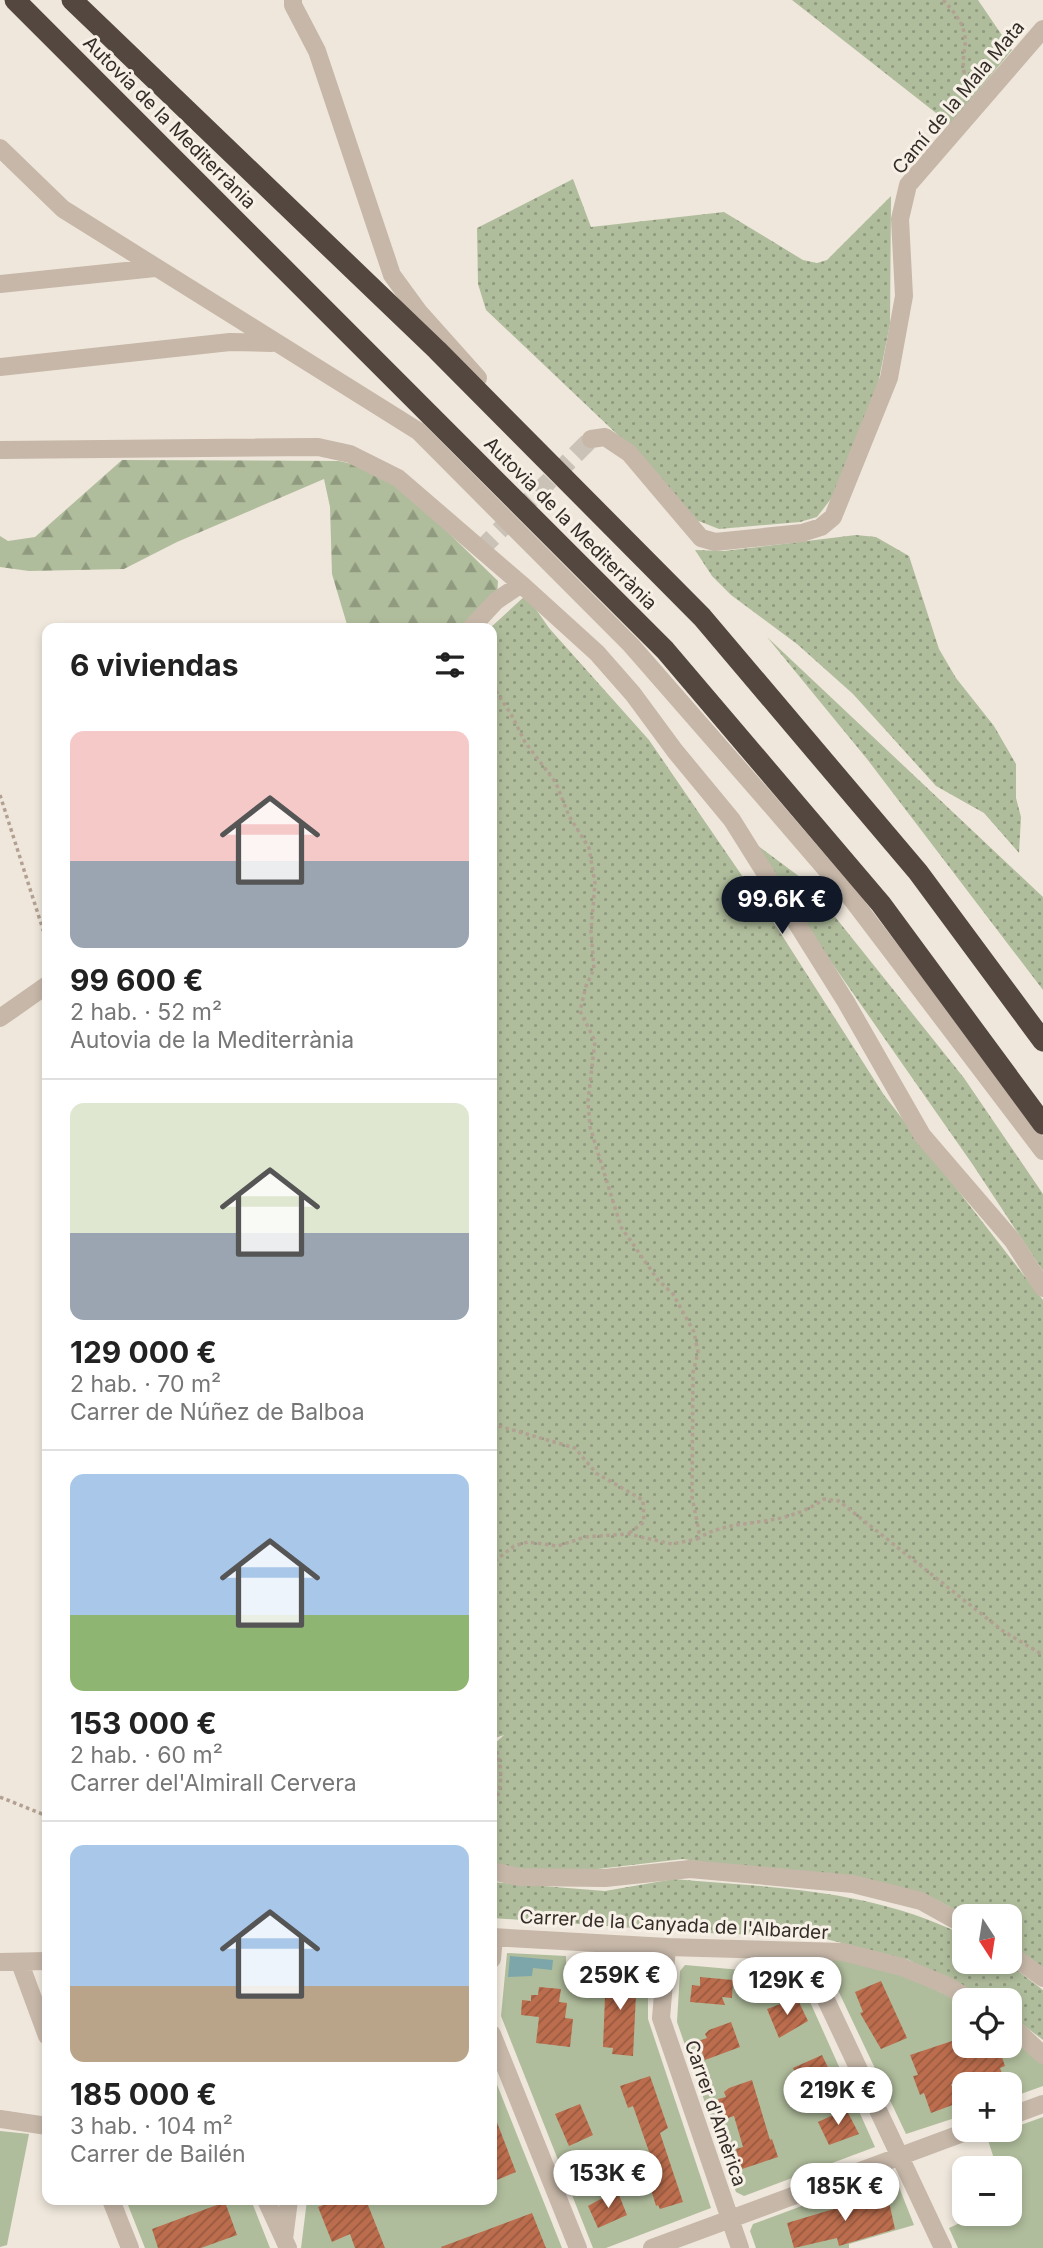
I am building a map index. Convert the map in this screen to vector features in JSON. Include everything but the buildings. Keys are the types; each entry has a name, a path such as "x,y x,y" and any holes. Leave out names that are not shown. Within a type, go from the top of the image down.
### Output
{"highway":[{"name":"Autovia de la Mediterrània","path":"15,0 665,650 881,904 1043,1124"},
{"name":"Autovia de la Mediterrània","path":"72,0 437,351 702,617 918,872 1043,1041"}],"street":[{"path":"291,2 317,51 392,275 419,313 596,511"},
{"name":"Camí de la Mala Mata","path":"591,439 605,437 629,453 694,532 715,542 802,533 821,527 833,517 889,378 904,296 900,219 906,192 920,169 1043,29"},
{"path":"0,148 63,209 418,431 631,645 854,902 1043,1151"},
{"path":"0,284 155,268"},
{"path":"0,367 230,342 275,343"},
{"path":"0,450 318,447 350,454 398,478 522,584 606,663 732,820 846,1002 922,1135 1013,1241 1043,1288"},
{"path":"476,623 496,601 522,584"},
{"path":"0,1018 42,989"},
{"path":"497,1872 519,1877 605,1878 690,1869 853,1884 921,1901 952,1918"},
{"name":"Carrer de la Canyada de l'Albarder","path":"497,1937 667,1947 843,1952 902,1967 952,1989"},
{"name":"Carrer d'Amèrica","path":"667,1947 662,2018 740,2248"},
{"path":"803,1951 943,2248"},
{"path":"0,1962 42,1961"},
{"path":"20,1963 42,2022"},
{"path":"1022,1963 1043,1978"},
{"path":"1022,2035 1043,2055"},
{"path":"497,2046 578,2248"},
{"path":"1022,2112 1043,2104"},
{"path":"0,2119 42,2125"},
{"path":"652,2248 952,2137"},
{"path":"113,2205 130,2248"},
{"path":"269,2205 286,2243"},
{"path":"286,2243 289,2205"}],"path":[{"path":"943,0 959,16 966,30 964,69 968,84 980,98"},
{"path":"497,693 525,742 556,783 569,816 589,848 595,883 591,932 594,969 586,986 580,1011 595,1041 589,1101 590,1127 621,1227 658,1280 673,1294 694,1332 698,1352 693,1373 692,1497 699,1531 697,1539"},
{"path":"0,795 42,926"},
{"path":"497,1425 575,1448 596,1473 643,1500 644,1522 628,1534"},
{"path":"497,1559 514,1546 528,1542 558,1546 585,1537 628,1534 672,1545 697,1539 710,1531 779,1520 807,1511 824,1499 839,1501 1003,1631 1043,1655"},
{"path":"497,1750 502,1762 497,1800"},
{"path":"0,1797 42,1814"}],"green space":[{"path":"792,0 978,0 1012,50 950,124"},
{"path":"573,179 591,227 724,212 803,260 817,263 827,260 891,196 890,324 878,384 834,495 817,517 800,522 719,529 691,518 677,506 620,437 486,310 478,284 477,228"},
{"path":"122,460 339,461 378,470 394,480 498,581 497,595 469,623 347,623 332,574 330,507 324,479 177,542 124,569 29,571 0,567 0,536 8,541 35,537"},
{"path":"856,535 876,537 909,556 939,649 956,678 994,726 1016,764 1016,798 1021,817 1019,853 984,813 936,786 853,694 797,644 731,595 712,576 695,550 724,551"},
{"path":"526,595 549,628 649,740 769,915 884,1095 1043,1300 1043,1969 1022,1954 1022,1904 952,1904 952,1908 937,1900 683,1859 555,1874 497,1865 497,1741 504,1735 497,1737 497,623"},
{"path":"767,637 1043,897 1043,990 867,759"},
{"path":"741,833 808,883 964,1078 1043,1194 1043,1271 973,1165"},
{"path":"674,1879 822,1893 893,1908 952,1930 952,1974 1022,1974 1043,1990 1043,2040 1022,2024 1022,1988 962,1988 909,1960 818,1937 706,1933 497,1918 497,1882 605,1891"},
{"path":"507,1953 566,1956 566,1967 582,1968 582,1957 648,1964 648,2019 711,2208 606,2248 593,2248 501,2016"},
{"path":"833,1958 899,1973 952,1997 952,2058 1022,2058 1022,2042 1043,2059 1043,2086 1022,2094 1022,2072 952,2072 952,2119 906,2134 827,1967"},
{"path":"685,1965 798,1975 875,2147 744,2196 736,2192 677,2022 680,1971"},
{"path":"497,2085 562,2248 301,2248 306,2205 497,2205"},
{"path":"1043,2117 1043,2248 958,2248 949,2228 953,2226 1022,2226 1022,2156 993,2156 989,2142 1022,2142 1022,2124"},
{"path":"0,2131 29,2134 7,2245 0,2247"},
{"path":"888,2174 895,2177 914,2225 849,2244 849,2248 756,2248 750,2231 753,2224"},
{"path":"128,2205 253,2205 270,2248 145,2248"}],"water":[{"path":"510,1956 553,1960 552,1970 533,1968 532,1976 508,1977"}],"tunnel":[{"path":"480,550 591,439"}]}
